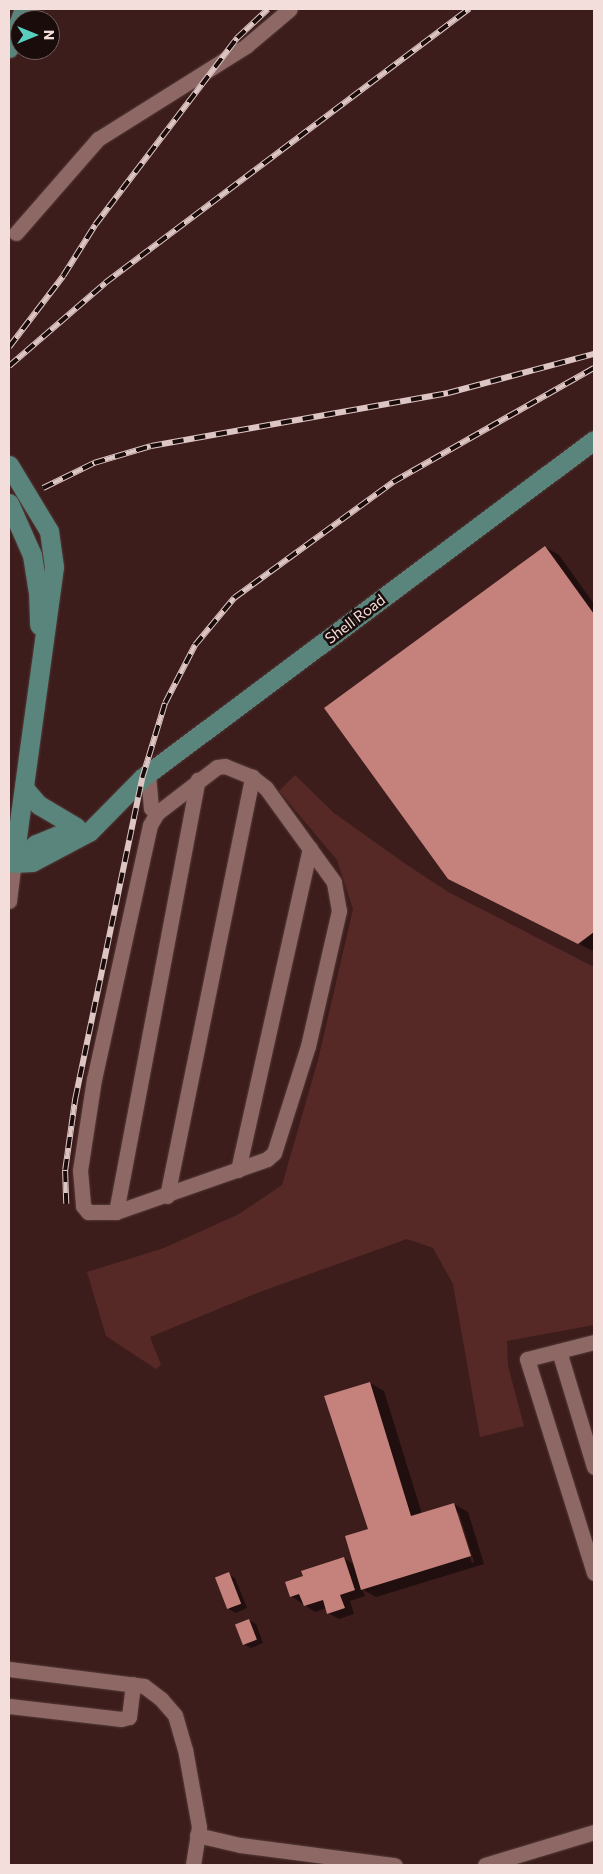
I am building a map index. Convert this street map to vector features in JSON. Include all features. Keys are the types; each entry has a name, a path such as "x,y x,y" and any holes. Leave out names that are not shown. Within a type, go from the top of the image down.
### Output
{"main road":[{"path":"9,48 24,9"},
{"name":"Shell Road","path":"14,856 36,844 76,827 118,801 148,774 594,440"},
{"path":"9,465 40,511 53,549 52,596 40,662 14,856"},
{"path":"9,503 27,538 36,574 40,662"},
{"path":"24,788 48,812 76,827"},
{"name":"Shell Road","path":"14,856 32,862 76,840 108,815 118,801"}],"street":[{"path":"16,233 98,139 246,46 290,9"},
{"path":"225,766 252,777 266,788 334,882 339,911 308,1046 274,1153 267,1159 167,1196 116,1212 88,1212 83,1206 80,1170 96,1069 150,825 157,813 198,780 209,771 225,766"},
{"path":"148,774 151,808 157,813"},
{"path":"167,1196 252,777"},
{"path":"116,1212 198,780"},
{"path":"238,1170 310,848"},
{"path":"9,902 14,856"},
{"path":"593,1347 559,1351 527,1359 594,1573"},
{"path":"559,1351 594,1467"},
{"path":"9,1669 144,1686 176,1715 184,1749 197,1834 193,1865"},
{"path":"9,1706 122,1719 129,1717 133,1684"},
{"path":"486,1865 594,1832"},
{"path":"197,1834 240,1845 347,1863 395,1865"}],"shaded area":[{"path":"295,775 334,813 450,893 594,967 594,1325 507,1341 508,1366 524,1426 480,1437 453,1284 433,1248 407,1239 257,1293 150,1337 161,1365 156,1369 106,1336 87,1272 164,1248 239,1214 282,1185 318,1060 353,909 337,860 279,791"}],"building":[{"path":"545,546 594,614 594,932 578,944 448,879 324,708"},
{"path":"370,1382 411,1516 454,1503 471,1556 361,1590 345,1536 368,1529 324,1396"},
{"path":"344,1557 355,1590 340,1595 345,1608 327,1614 323,1600 304,1606 299,1594 290,1597 285,1582 303,1576 301,1571"},
{"path":"229,1572 241,1604 227,1609 215,1577"},
{"path":"249,1619 257,1640 243,1645 235,1624"}],"railway":[{"path":"9,347 63,276 95,225 237,38 268,9"},
{"path":"9,366 105,283 469,9"},
{"path":"43,488 94,463 151,446 448,393 594,354"},
{"path":"66,1204 65,1170 75,1099 142,778 165,703 195,645 234,598 393,482 594,368"}]}
